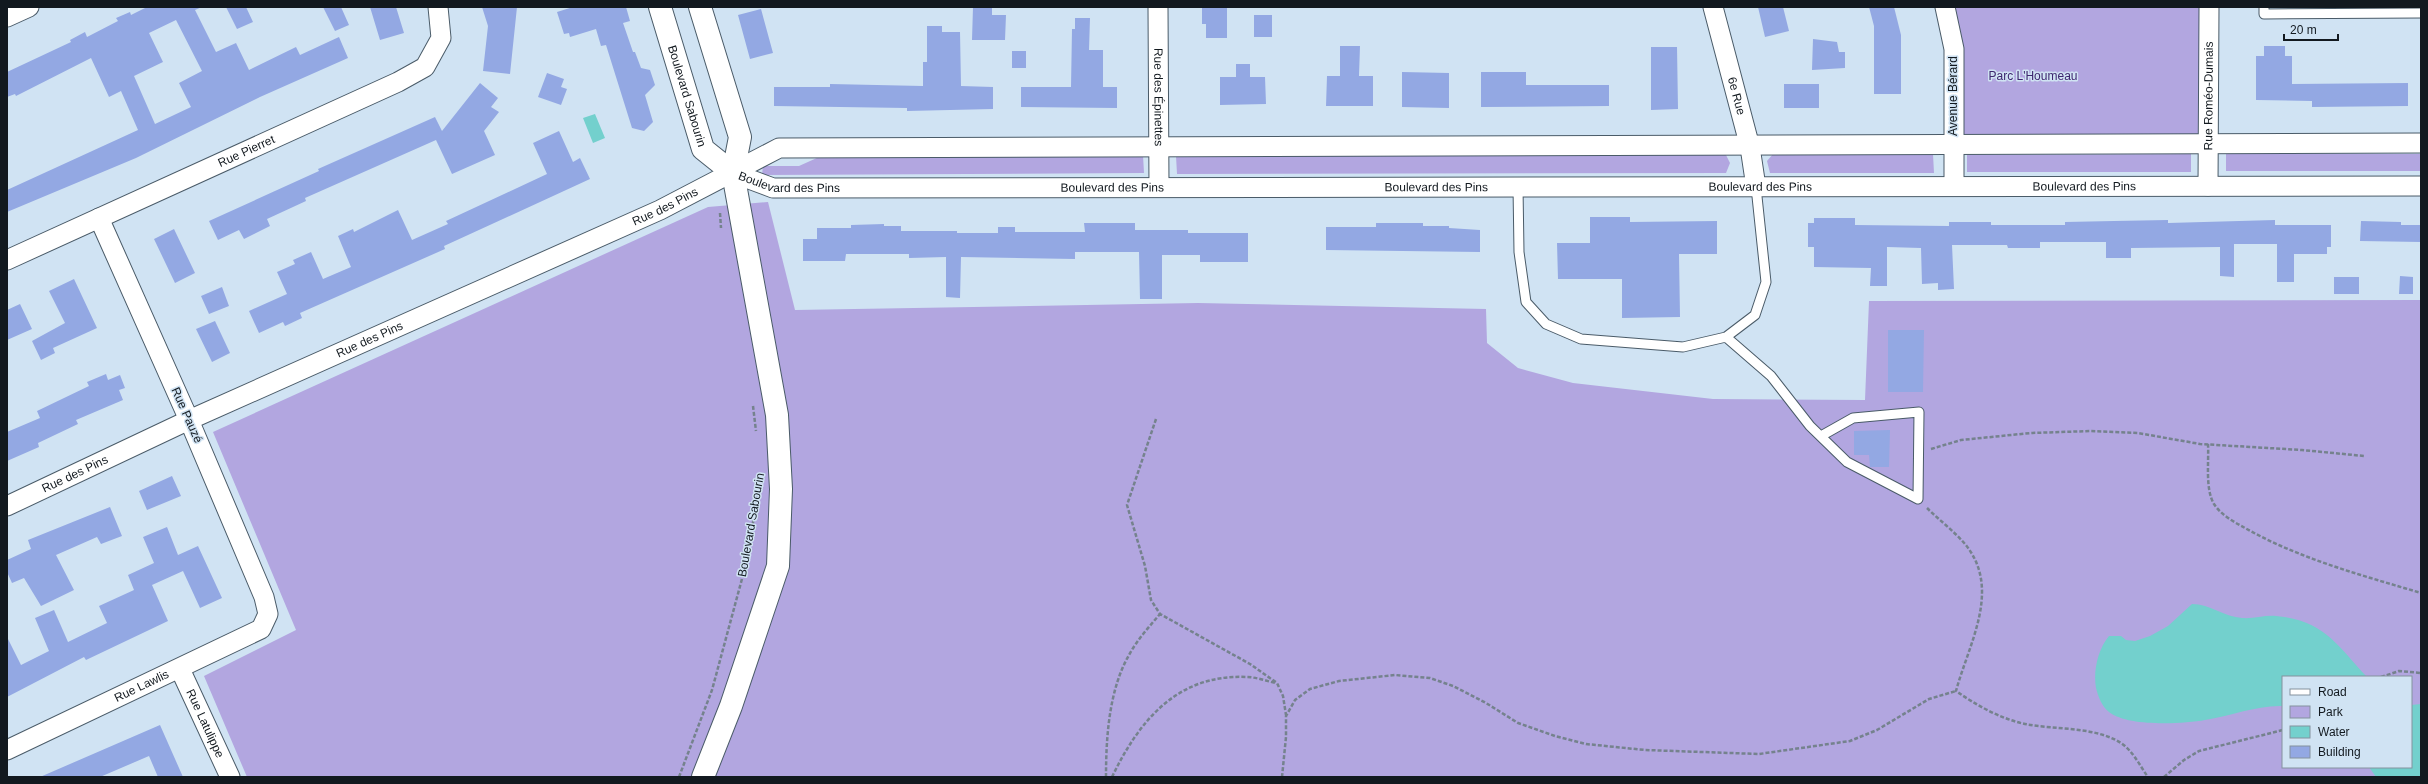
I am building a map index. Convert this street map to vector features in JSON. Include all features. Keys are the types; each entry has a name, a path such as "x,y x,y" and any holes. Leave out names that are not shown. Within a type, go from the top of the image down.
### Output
{"street":[{"path":"7,17 29,7"},
{"name":"Rue Pierret","path":"7,260 391,85 425,67 441,38 438,7"},
{"name":"Boulevard Sabourin","path":"660,7 703,149 733,173"},
{"name":"Boulevard Sabourin","path":"700,7 740,137 733,173 777,415 781,489 778,566 731,706 703,777"},
{"name":"Rue des Épinettes","path":"1158,7 1159,188"},
{"name":"6e Rue","path":"1713,7 1750,147 1756,186"},
{"name":"Avenue Bérard","path":"1945,7 1954,49 1954,186"},
{"name":"Rue Roméo-Dumais","path":"2208,186 2209,7"},
{"name":"Boulevard des Pins","path":"733,173 779,148 1158,146 1750,147 2421,143"},
{"name":"Boulevard des Pins","path":"733,173 773,188 2421,186"},
{"name":"Rue des Pins","path":"7,506 189,420 660,210 733,173"},
{"name":"Rue Pauzé","path":"99,218 189,420 264,597 268,614"},
{"name":"Rue Lawlis","path":"7,750 180,669 261,629 268,614"},
{"name":"Rue Latulippe","path":"180,669 230,777"}],"lane":[{"path":"2264,7 2264,14 2421,13"},
{"path":"1518,187 1519,252 1526,302 1546,324 1581,339 1640,346 1683,347 1726,337 1755,315 1766,282 1756,186"},
{"path":"1726,337 1771,376 1820,436 1847,462 1918,499 1919,412 1853,418 1820,436"}],"path":[{"path":"721,210 718,217 722,232"},
{"path":"753,401 757,438"},
{"path":"1156,419 1127,505 1145,566 1151,600 1160,614 1250,664 1277,683 1283,696 1286,716 1286,737 1282,777"},
{"path":"1919,456 1934,447 1961,440 2031,433 2091,431 2138,434 2208,444 2302,450 2364,456"},
{"path":"2208,444 2210,491 2214,503 2220,512 2231,520 2271,543 2293,552 2421,593"},
{"name":"Boulevard Sabourin","path":"679,777 716,675 746,564 760,483"},
{"path":"1918,499 1965,544 1977,564 1983,584 1980,616 1956,691"},
{"path":"1106,777 1109,720 1119,680 1128,655 1160,614"},
{"path":"2383,676 2389,672 2399,671 2421,673"},
{"path":"1286,716 1295,700 1310,689 1339,681 1395,675 1430,678 1447,684 1486,703 1518,722 1555,736 1586,744 1645,750 1759,754 1850,741 1877,730 1929,699 1956,691"},
{"path":"1112,777 1125,751 1149,717 1171,698 1192,686 1218,679 1246,677 1277,683"},
{"path":"1956,691 1975,705 2024,724 2101,735 2122,743 2136,758 2148,777"},
{"path":"2164,777 2184,760 2199,751 2282,730"}],"green space":[{"name":"Parc L'Houmeau","path":"1945,7 2209,7 2209,144 1953,146"},
{"path":"1773,154 1933,154 1934,173 1770,173 1767,161"},
{"path":"2191,154 2191,172 1967,172 1967,155"},
{"path":"2226,154 2421,154 2421,171 2226,171"},
{"path":"1143,155 1144,173 762,175 763,166 799,166 819,157"},
{"path":"1726,155 1730,163 1726,173 1177,174 1176,156"},
{"path":"768,202 795,310 1198,303 1486,309 1487,343 1518,368 1573,383 1713,399 1865,400 1869,301 2421,300 2421,777 247,777 204,676 296,630 213,432 708,207"}],"water":[{"path":"595,114 605,138 593,143 583,118"},
{"path":"2192,604 2205,606 2236,617 2246,618 2276,616 2293,618 2318,629 2329,636 2366,676 2282,676 2282,706 2264,707 2195,721 2170,723 2142,722 2118,717 2109,712 2102,704 2095,681 2097,660 2105,641 2109,636 2121,636 2126,640 2135,641 2150,636 2168,626"},
{"path":"2421,704 2421,777 2376,777 2370,768 2412,768 2412,705"}],"building":[{"path":"147,7 202,7 195,10 216,52 236,43 249,70 296,47 300,55 339,37 348,58 260,97 136,158 7,212 7,190 138,130 121,91 109,97 91,58 16,96 15,94 7,97 7,72 71,42 70,40 85,32 87,37 118,21 116,18 130,12 131,15","holes":["176,20 202,71 179,83 191,107 155,124 134,76 163,62 149,33"]},
{"path":"226,7 246,7 253,22 237,29"},
{"path":"323,7 341,7 349,25 335,31"},
{"path":"370,7 396,7 404,33 380,40"},
{"path":"482,7 517,7 510,74 483,71 488,26"},
{"path":"573,7 626,7 630,21 623,23 633,52 635,52 641,68 650,70 655,85 645,95 653,122 644,131 632,128 606,45 601,46 596,29 570,37 569,33 564,34 557,12"},
{"path":"973,7 992,7 992,15 1006,15 1005,40 972,40"},
{"path":"1202,7 1227,7 1227,38 1206,38 1206,24 1202,24"},
{"path":"1758,7 1783,7 1789,31 1765,37"},
{"path":"1869,7 1894,7 1901,35 1901,94 1874,94 1874,26"},
{"path":"761,9 773,53 750,59 738,15"},
{"path":"1254,15 1272,15 1272,37 1254,37"},
{"path":"1075,18 1090,18 1089,50 1103,50 1103,87 1117,87 1117,108 1021,107 1021,87 1071,87 1072,29 1075,29"},
{"path":"927,26 942,26 942,32 960,32 961,86 993,87 993,109 907,111 907,108 774,106 774,87 830,87 830,84 923,86 923,62 927,62"},
{"path":"1813,39 1837,42 1839,52 1845,52 1845,68 1812,70"},
{"path":"1340,46 1360,46 1359,76 1373,76 1373,106 1326,106 1327,76 1340,76"},
{"path":"2264,46 2285,46 2285,56 2292,56 2292,84 2408,83 2408,106 2312,107 2312,101 2256,100 2256,56 2264,56"},
{"path":"1651,47 1677,47 1678,109 1651,110"},
{"path":"1012,51 1026,51 1026,68 1012,68"},
{"path":"1236,64 1250,64 1250,77 1265,77 1266,104 1220,105 1220,77 1236,77"},
{"path":"1402,72 1449,73 1449,108 1402,107"},
{"path":"1481,72 1526,72 1526,85 1609,85 1609,106 1481,107"},
{"path":"547,73 564,79 561,87 567,89 561,105 538,97"},
{"path":"480,83 498,98 491,107 499,112 484,131 495,155 452,174 436,140 305,198 306,201 267,219 270,226 244,239 239,230 218,240 209,221 319,171 318,169 435,117 442,131"},
{"path":"1784,84 1819,84 1819,108 1784,108"},
{"path":"559,131 573,162 580,158 590,179 444,246 445,249 300,313 302,318 285,326 283,322 259,333 249,311 287,294 277,272 295,264 293,260 311,252 323,279 351,267 338,236 353,229 354,232 398,210 412,240 448,224 446,221 547,174 533,143"},
{"path":"1590,217 1630,217 1630,222 1717,221 1717,254 1679,254 1680,317 1622,318 1622,279 1558,279 1557,243 1590,243"},
{"path":"1814,218 1855,218 1855,225 1949,226 1949,222 1991,222 1991,225 2065,225 2065,222 2168,220 2168,223 2275,220 2275,225 2331,225 2331,247 2327,247 2327,254 2294,254 2294,282 2277,282 2277,244 2234,244 2234,277 2220,276 2220,247 2131,248 2131,258 2106,258 2106,242 2040,242 2040,248 2008,248 2007,245 1952,245 1954,289 1938,290 1938,283 1922,284 1921,248 1887,247 1887,286 1870,286 1871,268 1814,267 1814,247 1808,247 1808,223 1814,223"},
{"path":"2361,221 2401,222 2401,225 2421,225 2421,242 2360,241"},
{"path":"1084,223 1135,223 1135,230 1188,230 1188,233 1248,233 1248,262 1200,262 1200,255 1162,255 1162,299 1140,299 1139,252 1075,252 1075,259 961,257 960,298 946,297 946,257 909,258 909,254 846,254 845,261 803,261 803,239 817,239 817,228 851,228 851,225 884,224 884,226 901,226 901,231 998,233 998,227 1015,227 1015,232 1085,232"},
{"path":"1376,223 1423,223 1423,226 1449,226 1449,228 1480,230 1480,252 1326,250 1326,227 1376,227"},
{"path":"174,229 195,273 175,283 154,239"},
{"path":"2400,276 2413,277 2413,294 2399,294"},
{"path":"2334,277 2359,277 2359,294 2334,294"},
{"path":"74,279 97,328 53,348 55,353 41,360 32,341 65,323 49,291"},
{"path":"222,287 229,306 209,314 201,296"},
{"path":"20,304 32,329 7,340 7,310"},
{"path":"215,321 230,353 212,362 196,329"},
{"path":"1888,330 1924,330 1923,392 1888,392"},
{"path":"106,374 108,380 120,375 125,388 119,390 123,400 76,420 78,424 38,443 39,447 7,461 7,432 40,418 37,411 89,386 87,382"},
{"path":"1890,430 1889,467 1870,467 1869,455 1854,455 1854,431"},
{"path":"172,476 181,496 147,510 139,491"},
{"path":"110,507 122,536 101,544 97,537 56,555 74,590 41,606 24,578 12,583 7,572 7,560 31,549 28,540"},
{"path":"167,527 178,555 198,546 222,598 200,608 183,571 152,585 168,621 86,660 84,657 7,697 7,637 21,665 49,651 35,618 54,610 68,642 107,623 99,606 134,590 128,575 154,563 143,537"},
{"path":"160,725 183,777 158,777 149,756 100,777 40,777"}]}
